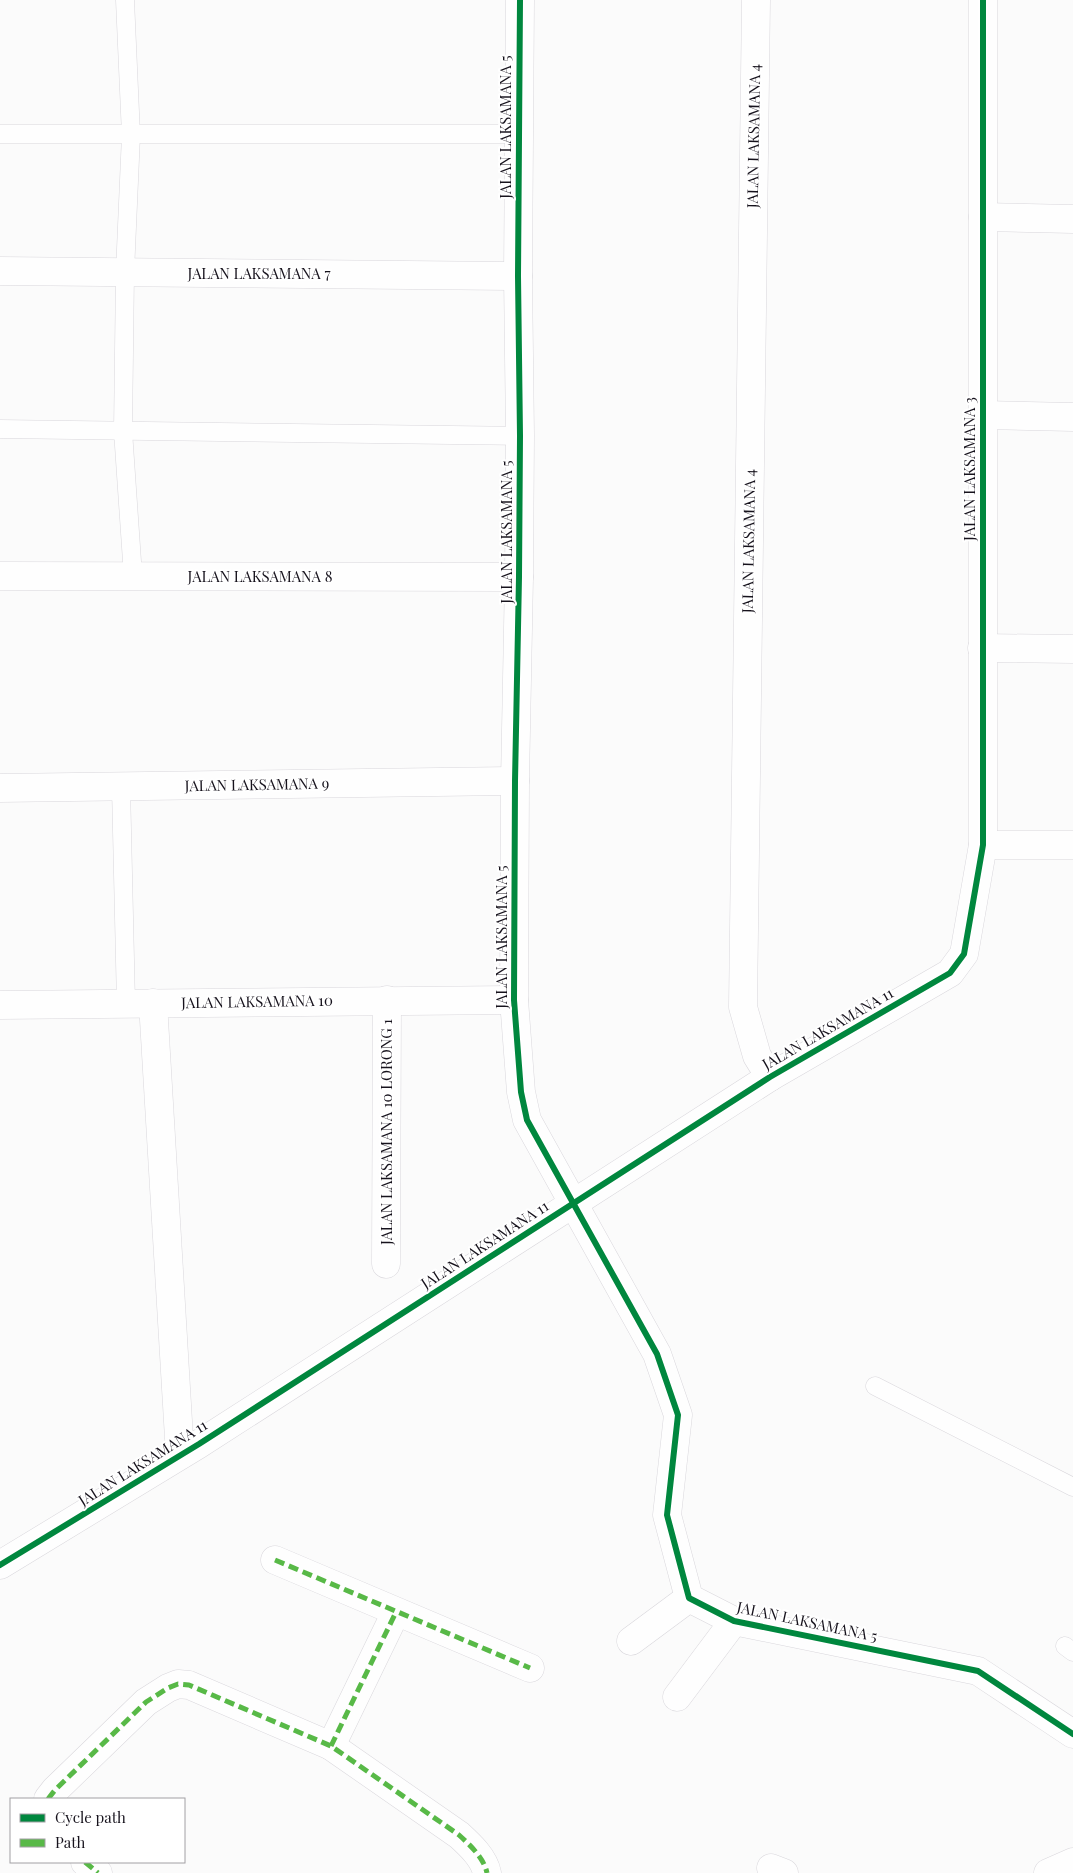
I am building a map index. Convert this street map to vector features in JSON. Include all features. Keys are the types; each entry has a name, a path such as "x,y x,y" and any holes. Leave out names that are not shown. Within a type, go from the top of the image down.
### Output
{"street":[{"name":"JALAN LAKSAMANA 5","path":"520,0 518,276 520,436 514,1000 521,1092 527,1120 657,1354 678,1415 667,1515 688,1598 734,1621 978,1671 1073,1734"},
{"name":"JALAN LAKSAMANA 4","path":"756,0 743,1007 756,1056 770,1077"},
{"name":"JALAN LAKSAMANA 3","path":"967,936 983,845 982,0"},
{"path":"983,217 1073,219"},
{"name":"JALAN LAKSAMANA 7","path":"0,271 518,276"},
{"path":"983,415 1073,417"},
{"name":"JALAN LAKSAMANA 8","path":"0,576 519,577"},
{"path":"982,648 1073,649"},
{"name":"JALAN LAKSAMANA 9","path":"0,788 515,781"},
{"path":"983,845 1073,845"},
{"name":"JALAN LAKSAMANA 11","path":"0,1565 180,1455 770,1077 950,973 964,954 967,936"},
{"name":"JALAN LAKSAMANA 10 LORONG 1","path":"386,1264 387,1000"},
{"name":"JALAN LAKSAMANA 10","path":"0,1005 514,1000"},
{"path":"153,1003 180,1455"},
{"path":"275,1560 530,1668"},
{"path":"631,1641 688,1598"},
{"path":"331,1746 396,1612"},
{"path":"677,1697 734,1621"},
{"path":"49,1798 146,1702 159,1692 178,1684 189,1685 331,1746 459,1835 473,1848 486,1868 487,1873"},
{"path":"1048,1873 1073,1862"},
{"path":"87,1863 98,1873"}],"lane":[{"path":"125,0 131,135 125,272 122,431 133,576"},
{"path":"0,134 519,134"},
{"path":"0,429 520,436"},
{"path":"121,787 126,1004"},
{"path":"876,1386 1073,1487"}],"marked path":[{"path":"275,1560 530,1668"},
{"path":"331,1746 396,1612"},
{"path":"49,1798 146,1702 178,1684 189,1685 331,1746 459,1835 480,1857 487,1873"},
{"path":"86,1863 98,1873"}],"cycle path":[{"path":"520,0 518,276 520,436 514,1000 521,1092 527,1120 657,1354 678,1415 667,1515 689,1598 734,1621 978,1671 1073,1734"},
{"path":"0,1565 199,1444 770,1077 950,973 964,954 983,845 983,0"}]}
